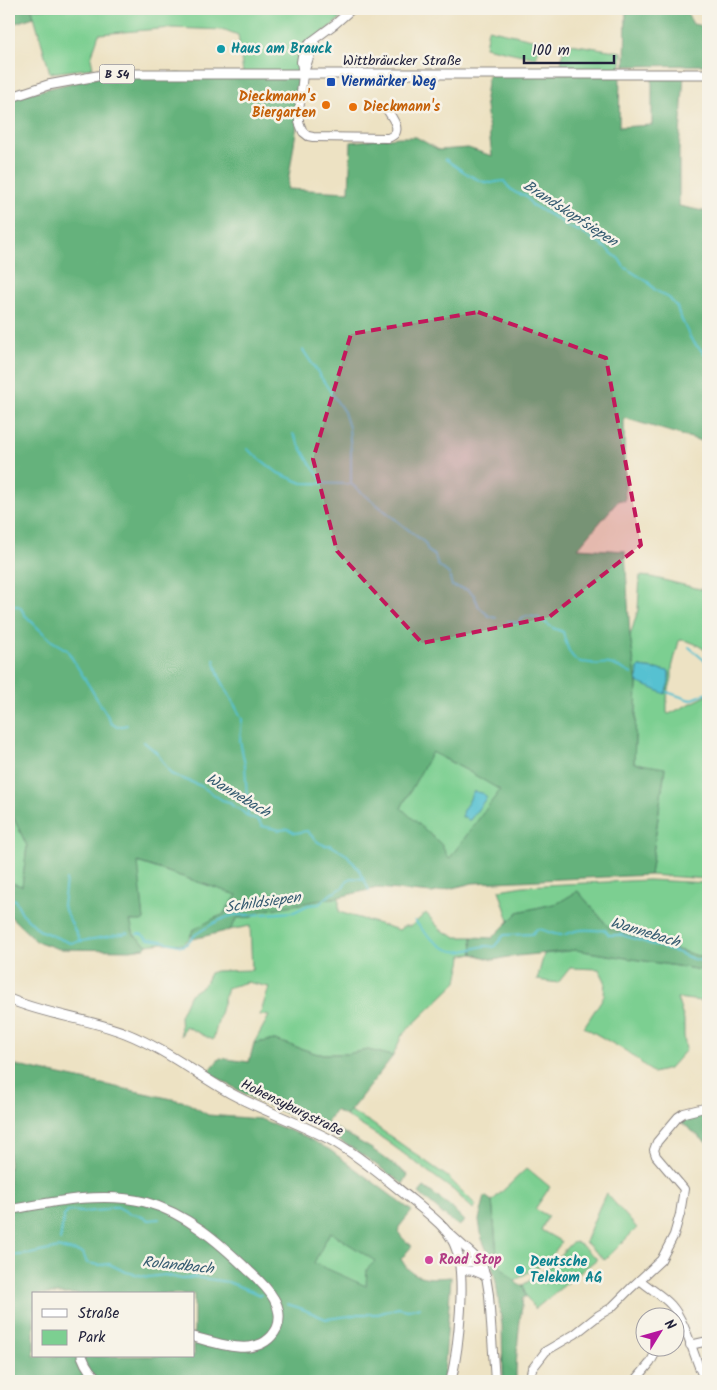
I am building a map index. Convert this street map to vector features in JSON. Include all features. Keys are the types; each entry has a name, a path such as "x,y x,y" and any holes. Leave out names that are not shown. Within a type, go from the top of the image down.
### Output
{"main road":[{"name":"Wittbräucker Straße","path":"9,98 48,84 108,74 708,74"},
{"name":"Hohensyburgstraße","path":"9,999 40,1010 110,1027 161,1050 238,1097 333,1142 360,1159 434,1218 448,1232 461,1266 458,1333 450,1381"},
{"path":"9,1210 85,1198 128,1199 147,1203 174,1213 203,1231 262,1283 274,1297 278,1307 279,1318 278,1325 270,1338 255,1346 237,1348 195,1337"},
{"path":"83,1358 91,1374 101,1381"}],"street":[{"path":"352,9 312,41 302,56 303,74 299,122 303,132 308,136 322,138 388,138 394,136 397,126 386,108"},
{"path":"529,1381 532,1369 546,1351 575,1334 611,1308 661,1260 672,1239 680,1214 683,1187 656,1156 654,1146 681,1115 708,1107"},
{"path":"448,1232 481,1262 485,1273 489,1294 495,1381"},
{"path":"461,1266 475,1264 485,1273"},
{"path":"640,1280 672,1308"},
{"path":"684,1329 705,1381"},
{"path":"690,1346 708,1341"},
{"path":"635,1381 653,1358"}],"highlighted area":[{"path":"478,312 606,358 641,545 549,617 422,643 337,551 313,459 351,334"}],"green space":[{"path":"9,9 32,9 34,17 9,25"},
{"path":"32,9 352,9 320,35 303,74 243,74 238,35 225,30 171,28 99,34 91,58 93,68 50,73"},
{"path":"626,9 688,9 687,13 693,24 708,27 708,65 625,66"},
{"path":"488,29 541,41 536,58 485,47"},
{"path":"564,43 622,52 620,73 560,75"},
{"path":"620,73 619,127 652,125 652,73 684,74 679,151 679,206 708,212 708,443 624,418 625,501 619,500 578,548 625,551 630,636 637,684 634,763 665,768 650,875 473,883 432,893 377,888 339,897 259,911 253,917 237,918 230,930 193,939 191,934 193,930 223,915 237,895 138,862 144,921 130,921 134,935 147,945 145,948 130,950 59,949 36,941 9,915 9,882 22,886 27,846 9,808 9,98 108,74 303,74 302,93 287,189 349,192 351,142 416,137 439,150 468,148 492,156 485,98 488,75","holes":["432,752 500,790 449,859 441,844 401,808"]},
{"path":"640,576 708,591 708,653 692,643 679,641 667,697 667,713 669,714 708,695 708,879 650,875 665,769 634,763 637,684 630,636 638,610","holes":["640,667 668,671 670,674 667,690 637,682 638,668"]},
{"path":"431,752 501,790 449,859 401,808"},
{"path":"9,808 27,846 22,887 9,882"},
{"path":"137,862 238,895 223,915 215,918 191,934 190,938 183,944 163,943 147,945 134,935 130,921 144,920"},
{"path":"648,880 708,883 708,959 611,930 578,891 558,903 518,912 509,921 499,890 523,886"},
{"path":"578,891 611,930 708,959 708,971 576,950 494,960 473,954 472,937 492,938 518,912 558,903"},
{"path":"339,897 339,912 399,930 404,926 411,926 426,913 441,930 455,937 472,937 473,954 462,955 457,982 402,1035 393,1056 368,1050 346,1054 318,1054 275,1040 254,1043 269,1016 260,1015 269,987 247,982 227,988 213,1040 185,1026 181,1036 180,1016 190,994 204,985 210,973 215,971 252,970 250,926 230,930 237,918 253,917 259,911"},
{"path":"576,950 708,971 708,1002 677,998 684,1020 686,1050 669,1069 653,1073 631,1054 584,1027 604,996 605,981 599,969 570,968 558,983 537,980 544,954"},
{"path":"275,1040 318,1054 346,1054 368,1050 393,1056 346,1116 335,1110 327,1123 372,1149 408,1175 403,1184 357,1151 317,1127 255,1100 208,1072 220,1058 249,1062 254,1043"},
{"path":"9,1064 186,1102 208,1115 260,1119 304,1136 330,1150 412,1211 399,1227 399,1233 402,1238 412,1246 401,1259 408,1269 423,1277 451,1277 444,1376 450,1381 9,1381","holes":["330,1232 375,1261 367,1269 366,1286 314,1263"]},
{"path":"350,1111 370,1122 448,1177 476,1205 473,1209 453,1190 385,1140 346,1116"},
{"path":"708,1113 708,1144 681,1122"},
{"path":"527,1168 550,1187 535,1209 548,1216 541,1230 562,1242 546,1262 514,1281 498,1264 492,1201"},
{"path":"424,1187 450,1206 465,1221 459,1226 445,1216 419,1193"},
{"path":"606,1193 637,1228 605,1260 585,1242"},
{"path":"485,1196 492,1201 498,1264 519,1285 523,1285 526,1296 523,1298 520,1319 516,1381 503,1381 502,1325 496,1282 490,1258 482,1239 479,1220"},
{"path":"330,1232 376,1261 366,1287 313,1263"},
{"path":"575,1242 597,1259 535,1309 526,1296 523,1285 548,1268 570,1244"}],"water":[{"path":"638,668 669,671 669,682 665,694 637,682"},
{"path":"474,791 482,793 487,797 470,820 468,820 462,817 462,813"}],"waterway":[{"name":"Brandskopfsiepen","path":"445,159 480,181 486,183 504,181 513,191 525,195 532,205 603,246 619,259 624,267 669,298 677,307 691,339 708,357"},
{"path":"303,350 344,412 349,428 351,484"},
{"path":"293,434 324,483"},
{"path":"247,449 278,473 302,483 350,484"},
{"path":"351,484 425,543 428,551 435,556 438,565 449,574 452,586 468,590 474,595 479,607 489,616 496,618"},
{"name":"Wannebach","path":"9,603 20,607 25,615 52,641 67,650 111,723 117,727 127,725"},
{"path":"508,621 517,623 526,616 537,617 553,628 563,632 569,650 577,660 597,665 611,664 632,674"},
{"path":"689,647 708,666"},
{"path":"214,659 219,676 242,719 240,741 245,765 248,815"},
{"path":"667,692 690,700 708,693"},
{"name":"Wannebach","path":"144,742 157,753 171,774 201,786 222,800 229,802 248,817 257,819 262,826 280,830 288,829 295,833 307,831 323,845 330,845 347,855 360,871 369,890"},
{"name":"Schildsiepen","path":"137,934 141,934 148,939 182,946 188,943 196,934 227,917 294,912 308,905 319,904 332,893 342,888 352,878 363,879"},
{"path":"66,880 63,906 80,941"},
{"name":"Schildsiepen","path":"9,896 15,900 22,913 39,930 70,943 128,933"},
{"name":"Wannebach","path":"415,921 436,943 449,950 464,951 482,946 494,947 504,935 532,934 537,929 561,935 578,930 605,930 609,935 622,935 693,959 708,962"},
{"path":"60,1240 64,1216 69,1211 82,1212 118,1207 130,1214 135,1214 149,1220 159,1219"},
{"name":"Rolandbach","path":"9,1256 59,1248 83,1253 87,1263 109,1264 126,1272 148,1277 165,1275 182,1279 194,1277 228,1282 261,1295"},
{"name":"Rolandbach","path":"287,1304 326,1319 358,1314 378,1314 398,1308 408,1310 420,1307"}],"place":[{"name":"Haus am Brauck","path":"221,49"},
{"name":"Viermärker Weg","path":"331,82"},
{"name":"Dieckmann's Biergarten","path":"326,105"},
{"name":"Dieckmann's","path":"353,107"},
{"name":"Road Stop","path":"429,1260"},
{"name":"Deutsche Telekom AG","path":"520,1270"}]}
